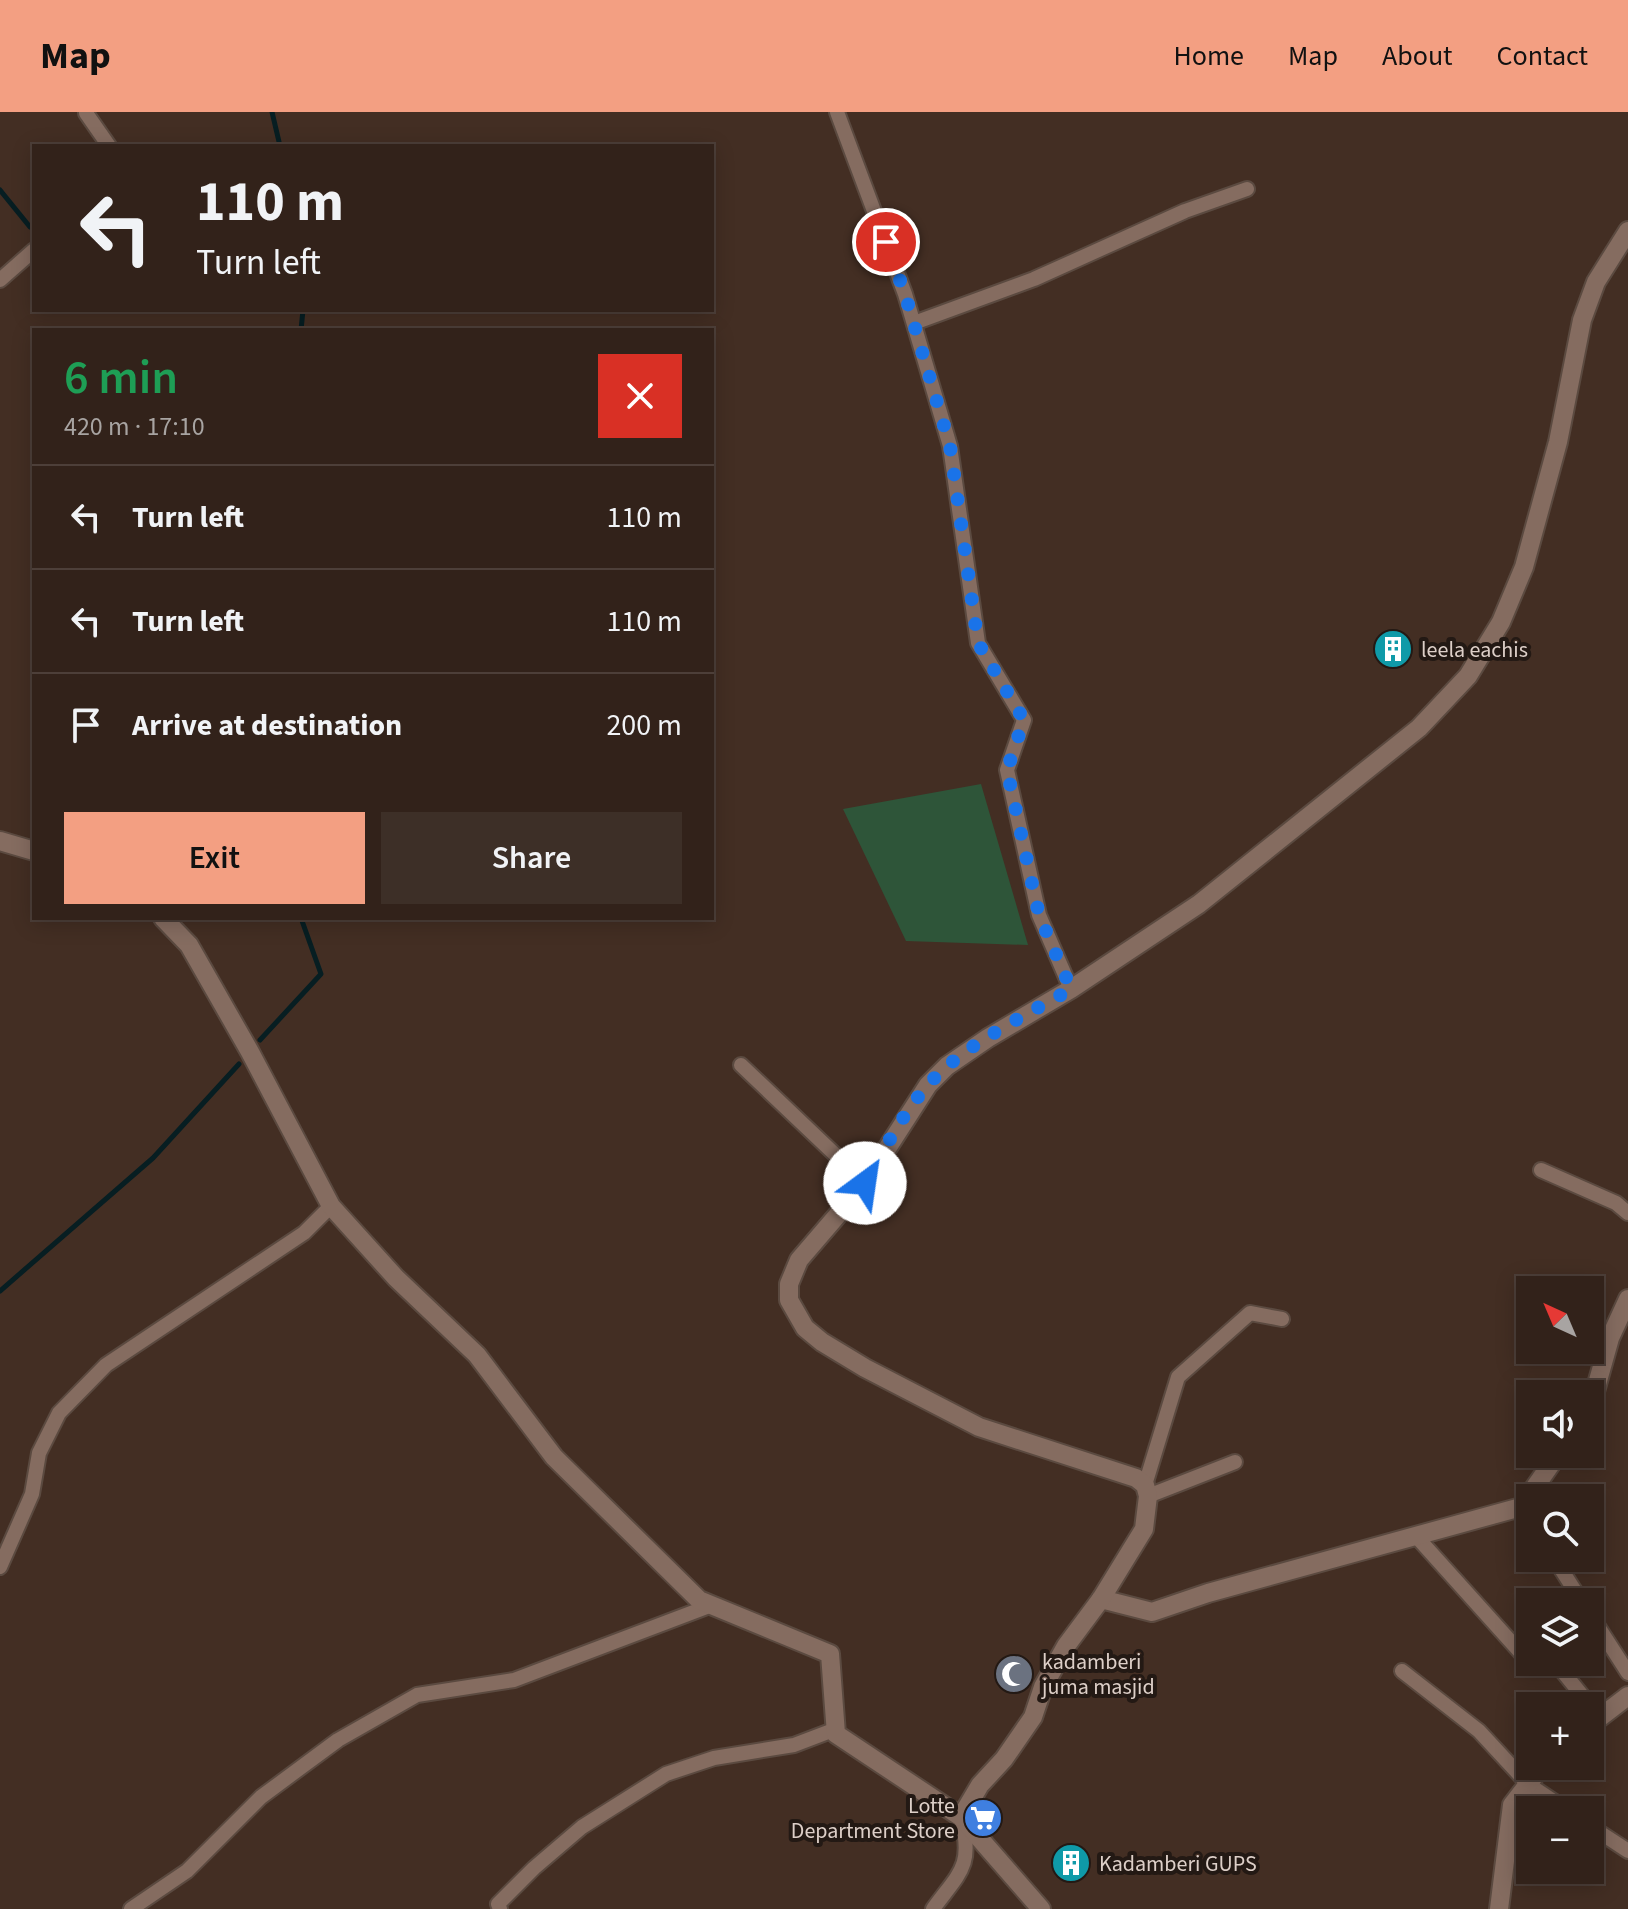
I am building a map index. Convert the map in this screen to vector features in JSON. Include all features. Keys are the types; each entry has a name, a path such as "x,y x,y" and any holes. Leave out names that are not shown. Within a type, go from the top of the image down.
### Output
{"street":[{"path":"837,112 914,323 950,446 978,643 1024,720 1007,770 1039,915 1071,989"},
{"path":"86,113 108,144"},
{"path":"914,323 1034,279 1185,211 1247,189"},
{"path":"1146,1490 1136,1478 967,1422 865,1368 805,1328 789,1300 789,1284 799,1260 865,1183 901,1122 928,1085 947,1066 1199,904 1419,728 1468,676 1501,622 1524,567 1558,442 1582,320 1596,282 1628,231"},
{"path":"0,280 32,252"},
{"path":"0,841 32,850"},
{"path":"165,920 189,945 250,1052 331,1206 396,1278 477,1355 554,1457 699,1600 830,1654 836,1734 961,1817 1041,1909"},
{"path":"741,1065 865,1183"},
{"path":"1541,1170 1616,1203 1628,1213"},
{"path":"0,1567 32,1494 39,1453 59,1413 106,1365 304,1233 331,1206"},
{"path":"1604,1346 1628,1299"},
{"path":"933,1909 964,1867 968,1845 961,1817 980,1785 1004,1759 1033,1717 1043,1687 1144,1529 1146,1490 1178,1377 1250,1313 1282,1319"},
{"path":"1146,1490 1235,1462"},
{"path":"1101,1599 1152,1612 1208,1593 1416,1536 1516,1516"},
{"path":"1416,1536 1516,1647"},
{"path":"131,1909 187,1871 261,1797 338,1740 417,1695 514,1680 712,1605"},
{"path":"1604,1636 1628,1673"},
{"path":"1402,1671 1479,1731 1528,1784 1546,1796"},
{"path":"1566,1676 1579,1692"},
{"path":"1604,1714 1628,1696"},
{"path":"500,1909 498,1904 534,1868 582,1827 666,1774 714,1758 794,1745 836,1729"},
{"path":"1499,1909 1512,1805 1531,1780"},
{"path":"1604,1835 1628,1851"}],"green space":[{"path":"981,784 1028,945 906,941 843,809"}],"waterway":[{"path":"272,112 280,144"},
{"path":"0,190 30,227"},
{"path":"301,328 303,312"},
{"path":"260,1040 321,974 302,920"},
{"path":"0,1291 153,1158 239,1064"}],"place":[{"name":"leela eachis","path":"1393,649"},
{"name":"kadamberi juma masjid","path":"1014,1674"},
{"name":"Lotte Department Store","path":"983,1818"},
{"name":"Kadamberi GUPS","path":"1071,1863"}],"route":[{"path":"865,1183 901,1122 928,1085 947,1066 1071,989 1039,915 1007,770 1024,720 978,643 950,446 905,294 886,242"}]}
